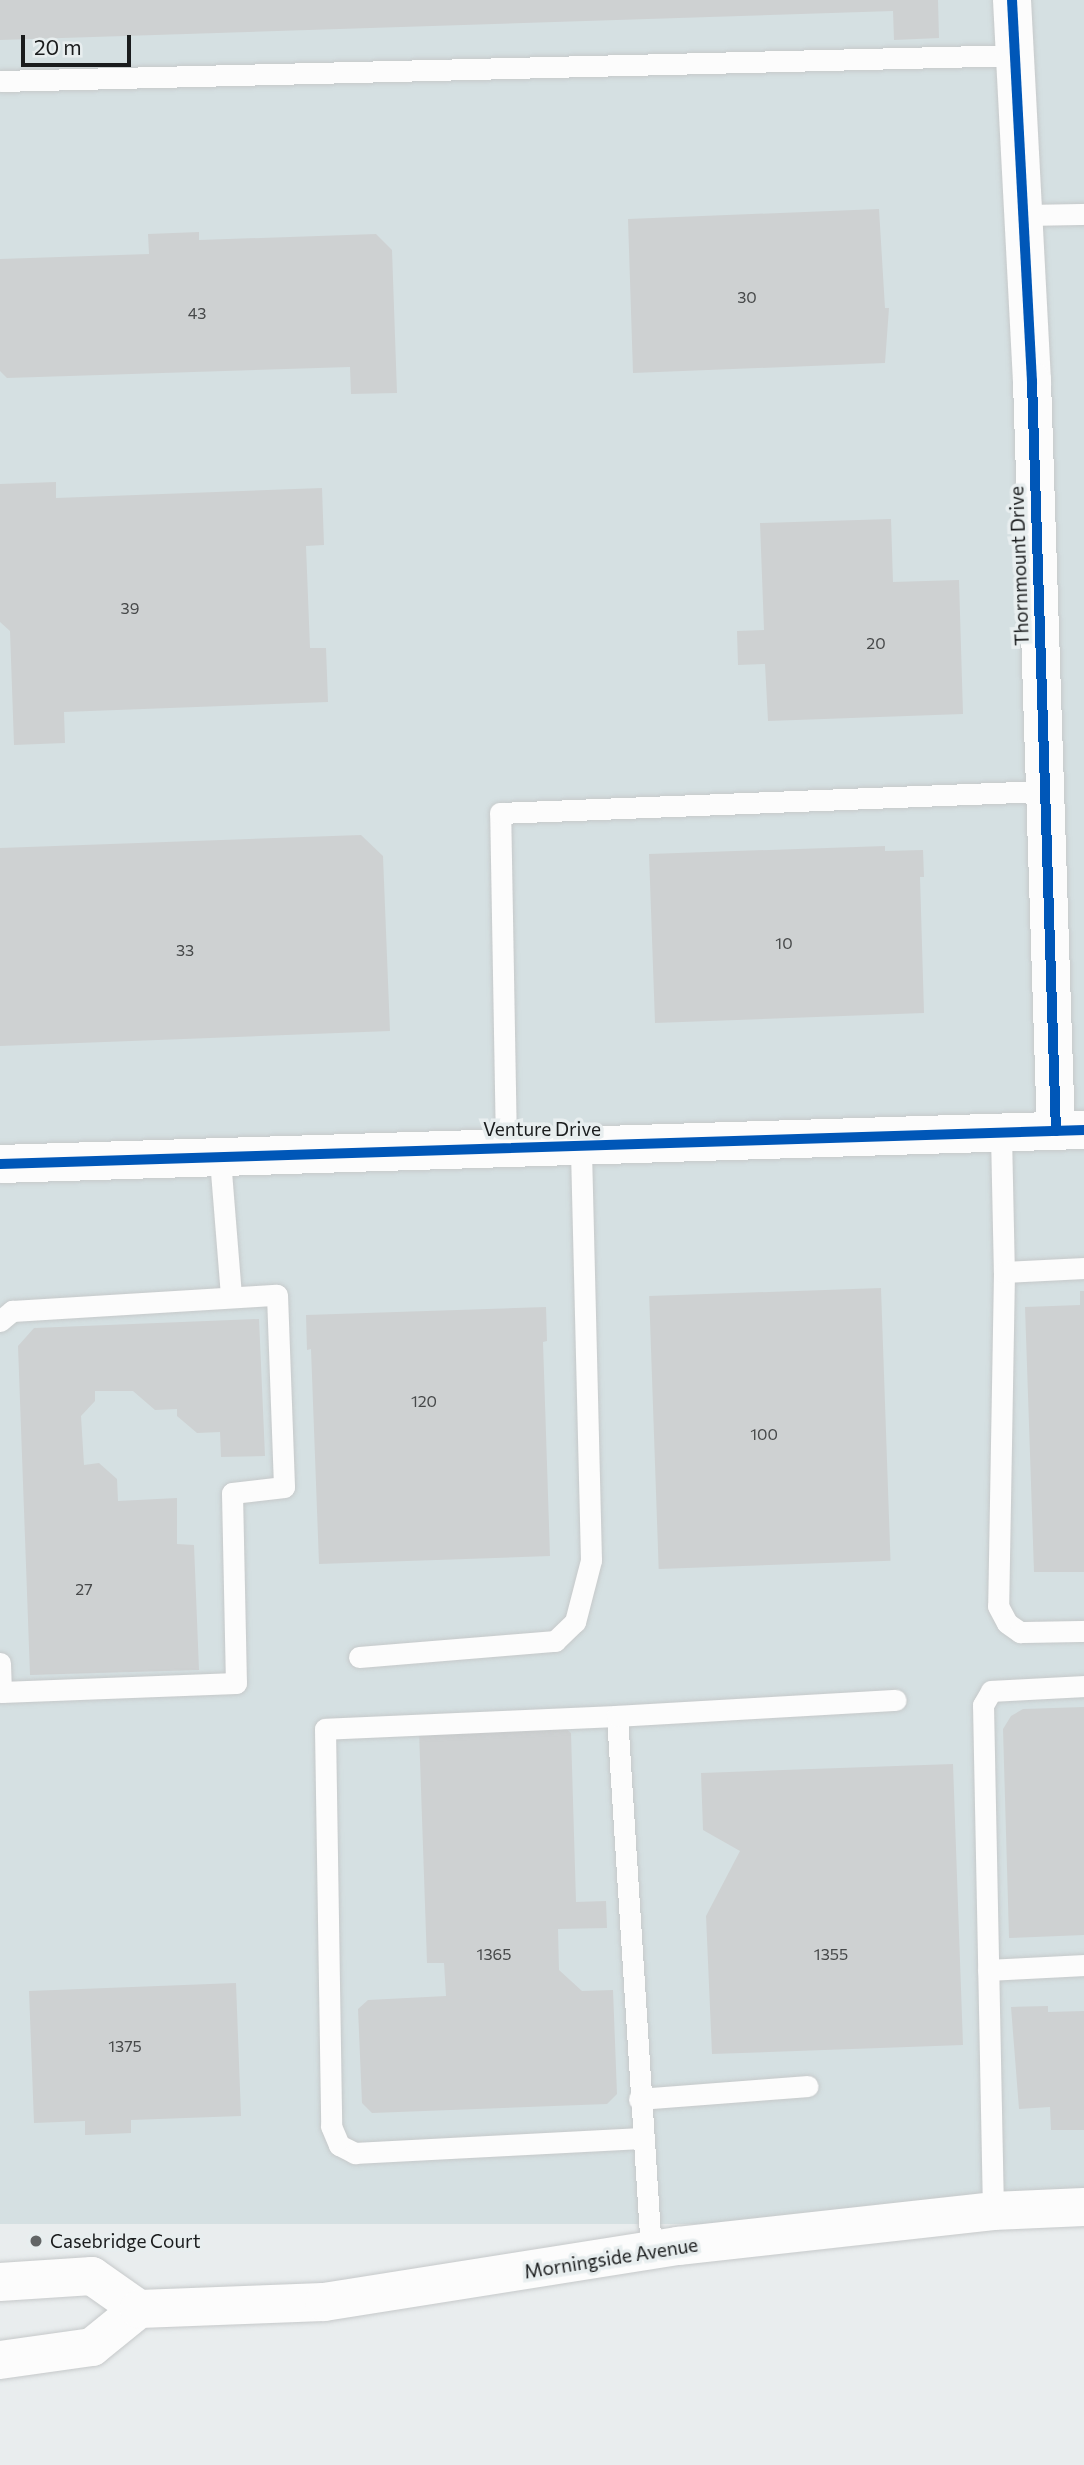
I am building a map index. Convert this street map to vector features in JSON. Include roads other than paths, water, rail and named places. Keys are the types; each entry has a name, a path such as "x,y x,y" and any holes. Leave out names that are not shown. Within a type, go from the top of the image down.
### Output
{"street":[{"name":"Thornmount Drive","path":"1012,0 1017,55 1022,215 1032,381 1043,791 1070,1130"},
{"name":"Venture Drive","path":"0,1164 1070,1130"},
{"name":"Morningside Avenue","path":"139,2309 324,2302 651,2251 993,2211 1084,2207"},
{"path":"0,2282 92,2276 139,2309 92,2347 0,2360"}],"lane":[{"path":"0,81 1017,55"},
{"path":"1022,215 1084,214"},
{"path":"506,1146 500,813 1043,791"},
{"path":"1001,1134 1004,1272 998,1606 1007,1623 1020,1632 1084,1631"},
{"path":"359,1657 555,1641 575,1622 591,1560 581,1147"},
{"path":"220,1159 231,1297"},
{"path":"1004,1272 1084,1268"},
{"path":"0,1321 12,1311 277,1294 284,1487 232,1493 236,1683 1,1692 0,1663"},
{"path":"993,2211 983,1705 991,1691 1084,1686"},
{"path":"641,2138 355,2153 339,2145 331,2126 326,1729 896,1700"},
{"path":"617,1716 641,2138 651,2251"},
{"path":"988,1970 1084,1965"},
{"path":"639,2099 808,2086"}],"place":[{"name":"Casebridge Court","path":"36,2241"}]}
